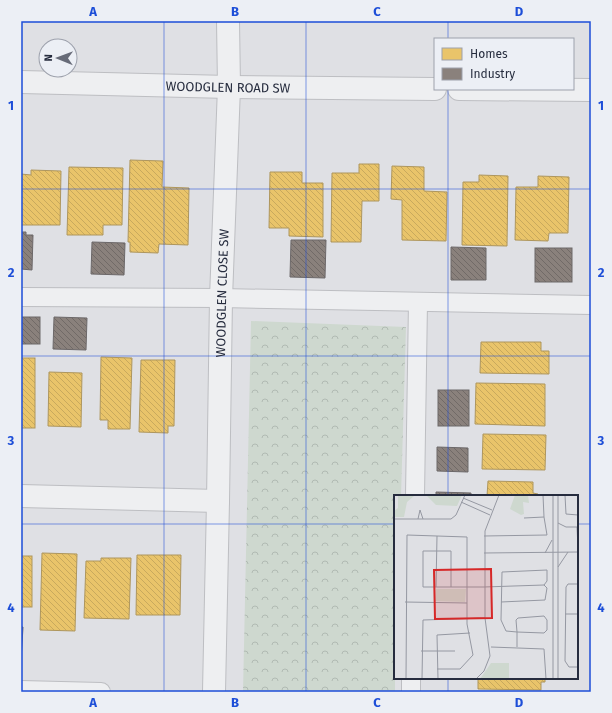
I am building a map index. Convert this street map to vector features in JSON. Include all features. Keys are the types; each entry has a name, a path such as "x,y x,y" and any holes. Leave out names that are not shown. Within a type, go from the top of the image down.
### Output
{"street":[{"name":"WOODGLEN CLOSE SW","path":"214,692 221,298 229,86 228,21"},
{"name":"WOODGLEN ROAD SW","path":"21,82 434,89"},
{"path":"574,90 591,90"},
{"path":"21,496 218,501"}],"lane":[{"path":"21,297 221,298 591,305"},
{"path":"414,495 418,302"},
{"path":"411,679 411,692"},
{"path":"21,690 101,692"}],"green space":[{"path":"251,321 406,327 401,495 394,495 395,692 243,692"}],"building: Homes":[{"path":"130,160 163,161 162,187 189,188 188,245 159,244 158,253 130,252 130,242 128,242"},
{"path":"359,164 379,164 379,201 362,201 361,242 331,242 332,173 359,173"},
{"path":"392,166 424,167 424,191 447,192 446,241 402,240 402,200 391,199"},
{"path":"69,167 123,168 122,225 103,225 103,235 67,235"},
{"path":"31,170 61,171 60,225 21,225 21,174 31,175"},
{"path":"270,172 302,172 302,183 323,183 323,237 289,236 289,228 269,228"},
{"path":"479,175 508,176 507,246 462,245 463,182 479,182"},
{"path":"538,176 569,177 568,233 549,233 548,241 515,240 516,187 538,187"},
{"path":"481,342 541,342 541,351 549,351 549,374 480,373"},
{"path":"101,357 132,358 130,429 108,429 108,420 100,420"},
{"path":"21,358 35,358 35,428 21,428"},
{"path":"141,360 175,360 174,426 168,426 168,433 139,432"},
{"path":"49,372 82,373 81,427 48,426"},
{"path":"476,383 545,384 545,426 475,424"},
{"path":"483,434 546,435 545,470 482,469"},
{"path":"488,481 533,482 533,493 538,494 538,495 487,495"},
{"path":"42,553 77,554 75,631 40,630"},
{"path":"137,555 181,555 180,615 136,615"},
{"path":"21,556 32,556 32,607 21,607"},
{"path":"101,558 131,558 129,619 84,618 86,561 101,561"},
{"path":"478,679 545,679 545,682 541,682 541,690 478,689"}],"building: Industry":[{"path":"21,232 26,232 26,235 33,235 32,270 21,269"},
{"path":"291,240 326,240 325,278 290,277"},
{"path":"92,242 125,243 124,275 91,274"},
{"path":"451,247 486,248 486,280 451,280"},
{"path":"535,248 572,248 572,282 535,282"},
{"path":"21,317 40,317 40,344 21,344"},
{"path":"54,317 87,318 86,350 53,349"},
{"path":"438,390 469,390 469,426 438,426"},
{"path":"437,447 468,448 468,472 437,471"},
{"path":"436,492 471,493 471,495 436,495"},
{"path":"21,627 23,627 21,660"}]}
